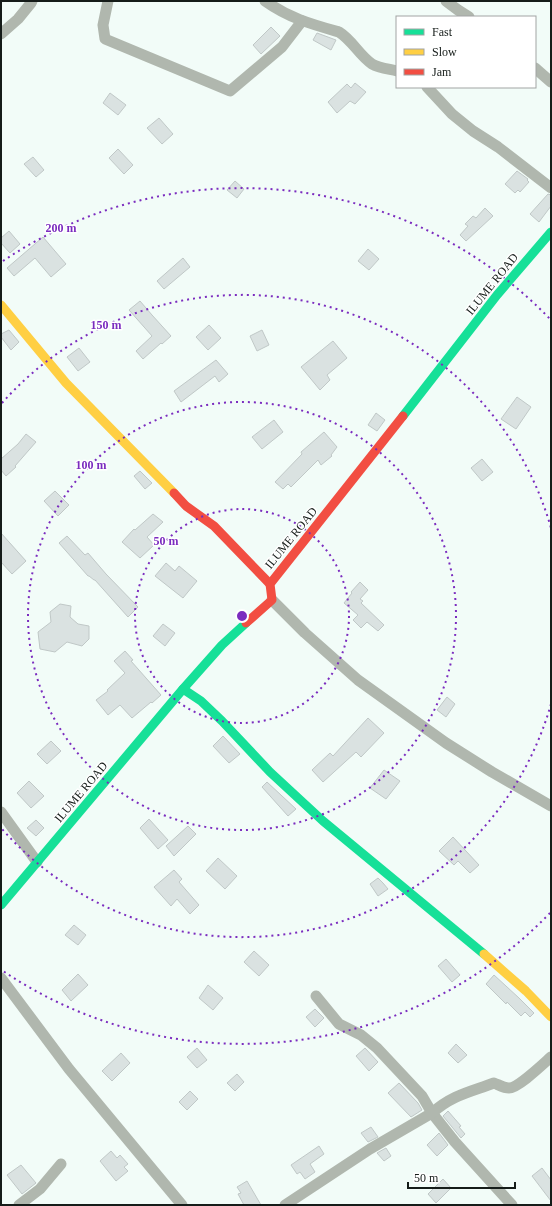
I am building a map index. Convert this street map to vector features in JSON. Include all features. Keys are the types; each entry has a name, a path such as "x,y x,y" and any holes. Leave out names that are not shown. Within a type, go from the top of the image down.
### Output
{"street":[{"path":"1,34 18,19 32,1"},
{"path":"108,1 103,26 105,38 230,91 282,47 302,21"},
{"path":"264,1 302,21 339,32 373,64 396,71"},
{"path":"446,1 467,16"},
{"path":"536,69 551,82"},
{"path":"428,88 452,114 551,188"},
{"name":"ILUME ROAD","path":"1,905 183,689 222,645 272,600 270,584 498,295 551,232"},
{"path":"1,305 76,393 186,506 214,526 270,584"},
{"path":"272,600 305,633 358,680 472,760 551,806"},
{"path":"183,689 201,701 270,772 323,821 482,952 526,991 551,1017"},
{"path":"1,812 37,862"},
{"path":"1,978 69,1069 182,1205"},
{"path":"316,996 339,1024 361,1034 377,1048 422,1096 432,1113 455,1142 512,1205"},
{"path":"285,1205 370,1149 432,1113 440,1106 459,1095 494,1083 512,1088 551,1058"},
{"path":"19,1205 40,1189 61,1164"}],"building":[{"path":"271,27 280,36 261,54 253,45"},
{"path":"317,33 336,40 331,50 313,40"},
{"path":"355,83 366,92 355,104 350,101 337,113 328,102 347,84 351,88"},
{"path":"110,93 126,105 118,115 103,103"},
{"path":"159,118 173,134 162,144 147,128"},
{"path":"118,149 133,165 124,174 109,158"},
{"path":"33,157 44,170 36,177 24,164"},
{"path":"517,171 528,179 527,180 529,182 520,192 518,190 515,193 505,184"},
{"path":"235,181 244,189 237,198 227,190"},
{"path":"548,194 551,195 551,206 539,222 530,214"},
{"path":"485,208 493,216 466,241 460,235 468,226 465,224 473,216 476,218"},
{"path":"9,231 20,244 10,253 1,243 1,238"},
{"path":"43,237 66,264 51,277 35,258 14,276 7,268"},
{"path":"368,249 379,259 369,270 358,261"},
{"path":"183,258 190,267 164,289 157,281"},
{"path":"140,301 171,336 143,359 136,351 152,336 129,310"},
{"path":"209,325 221,338 208,350 196,337"},
{"path":"9,330 19,342 11,350 1,337 1,334"},
{"path":"262,330 269,345 257,351 250,336"},
{"path":"333,341 347,358 327,375 330,380 320,390 301,367"},
{"path":"79,348 90,362 78,371 67,357"},
{"path":"216,360 228,374 219,382 215,376 181,402 174,391"},
{"path":"517,397 531,407 516,429 501,419"},
{"path":"376,413 385,420 377,431 368,425"},
{"path":"274,420 283,432 262,449 252,437"},
{"path":"324,432 337,447 331,455 332,456 321,465 318,460 291,487 288,484 283,489 275,482 302,454 301,452"},
{"path":"26,434 36,442 15,466 16,467 6,476 1,470 1,459 18,444"},
{"path":"482,459 493,472 482,481 471,468"},
{"path":"140,471 152,483 145,489 134,476"},
{"path":"55,491 69,505 58,516 44,501"},
{"path":"153,514 163,522 147,537 154,545 140,558 122,542 134,529 135,530"},
{"path":"1,533 26,561 12,574 1,562"},
{"path":"67,536 85,555 88,553 138,607 128,617 95,580 88,576 59,543"},
{"path":"166,563 175,571 179,566 197,581 183,598 155,576"},
{"path":"360,582 368,590 360,599 363,601 361,603 384,625 378,631 367,622 361,628 353,620 358,615 344,603"},
{"path":"60,604 71,606 70,617 78,624 89,626 89,639 82,646 67,642 55,652 40,649 38,632 51,622 50,612"},
{"path":"163,624 175,633 165,646 153,636"},
{"path":"125,651 133,660 131,661 161,695 132,718 120,705 108,715 96,700 108,691 107,690 125,673 114,661"},
{"path":"447,697 455,704 446,717 437,710"},
{"path":"368,718 384,733 361,757 356,752 323,782 312,770 330,753 333,756"},
{"path":"223,736 240,754 229,763 213,746"},
{"path":"51,741 61,751 47,764 37,754"},
{"path":"384,770 400,781 386,799 370,788"},
{"path":"29,781 44,796 31,808 17,793"},
{"path":"267,782 296,809 288,816 262,787"},
{"path":"149,819 168,840 158,849 140,828"},
{"path":"36,820 44,828 36,836 27,828"},
{"path":"188,826 196,834 174,856 166,846"},
{"path":"453,837 479,865 470,873 458,861 454,865 439,851"},
{"path":"218,858 237,876 225,889 206,871"},
{"path":"174,870 182,879 179,882 199,905 190,914 177,899 171,906 154,887"},
{"path":"378,878 388,889 378,896 370,884"},
{"path":"74,925 86,935 78,945 65,935"},
{"path":"254,951 269,965 259,976 244,962"},
{"path":"446,959 460,975 452,982 438,966"},
{"path":"78,974 88,985 71,1001 62,990"},
{"path":"494,975 534,1013 530,1017 525,1012 521,1016 507,1002 506,1004 486,984"},
{"path":"208,985 223,998 213,1010 199,998"},
{"path":"315,1009 324,1018 315,1027 306,1017"},
{"path":"456,1044 467,1055 458,1063 448,1053"},
{"path":"197,1048 207,1060 197,1068 187,1057"},
{"path":"365,1048 378,1062 369,1071 356,1056"},
{"path":"121,1053 130,1063 112,1081 102,1071"},
{"path":"237,1074 244,1082 235,1091 227,1083"},
{"path":"399,1083 418,1103 422,1110 411,1117 388,1093"},
{"path":"190,1091 198,1099 187,1110 179,1102"},
{"path":"448,1111 461,1126 459,1127 465,1134 461,1138 443,1116"},
{"path":"371,1127 378,1137 368,1142 361,1133"},
{"path":"439,1133 448,1145 437,1156 427,1145"},
{"path":"319,1146 324,1154 310,1164 315,1172 305,1179 300,1172 297,1174 291,1165"},
{"path":"386,1148 391,1156 384,1161 377,1153"},
{"path":"111,1151 117,1158 120,1155 128,1164 124,1167 128,1171 116,1181 100,1161"},
{"path":"21,1165 36,1183 22,1194 7,1175"},
{"path":"542,1168 551,1180 551,1201 532,1176"},
{"path":"443,1179 451,1188 436,1203 428,1194"},
{"path":"247,1181 261,1205 244,1205 238,1194 241,1193 237,1187"}],"traffic: fast":[{"path":"403,416 497,295 551,232"},
{"path":"1,905 183,689 222,645 246,623"},
{"path":"183,689 201,701 270,772 323,821 484,954"}],"traffic: slow":[{"path":"1,305 66,383 174,493"},
{"path":"484,954 526,991 551,1017"}],"traffic: jam":[{"path":"246,623 272,600 270,584 403,416"},
{"path":"174,493 186,506 214,526 270,584"}]}
